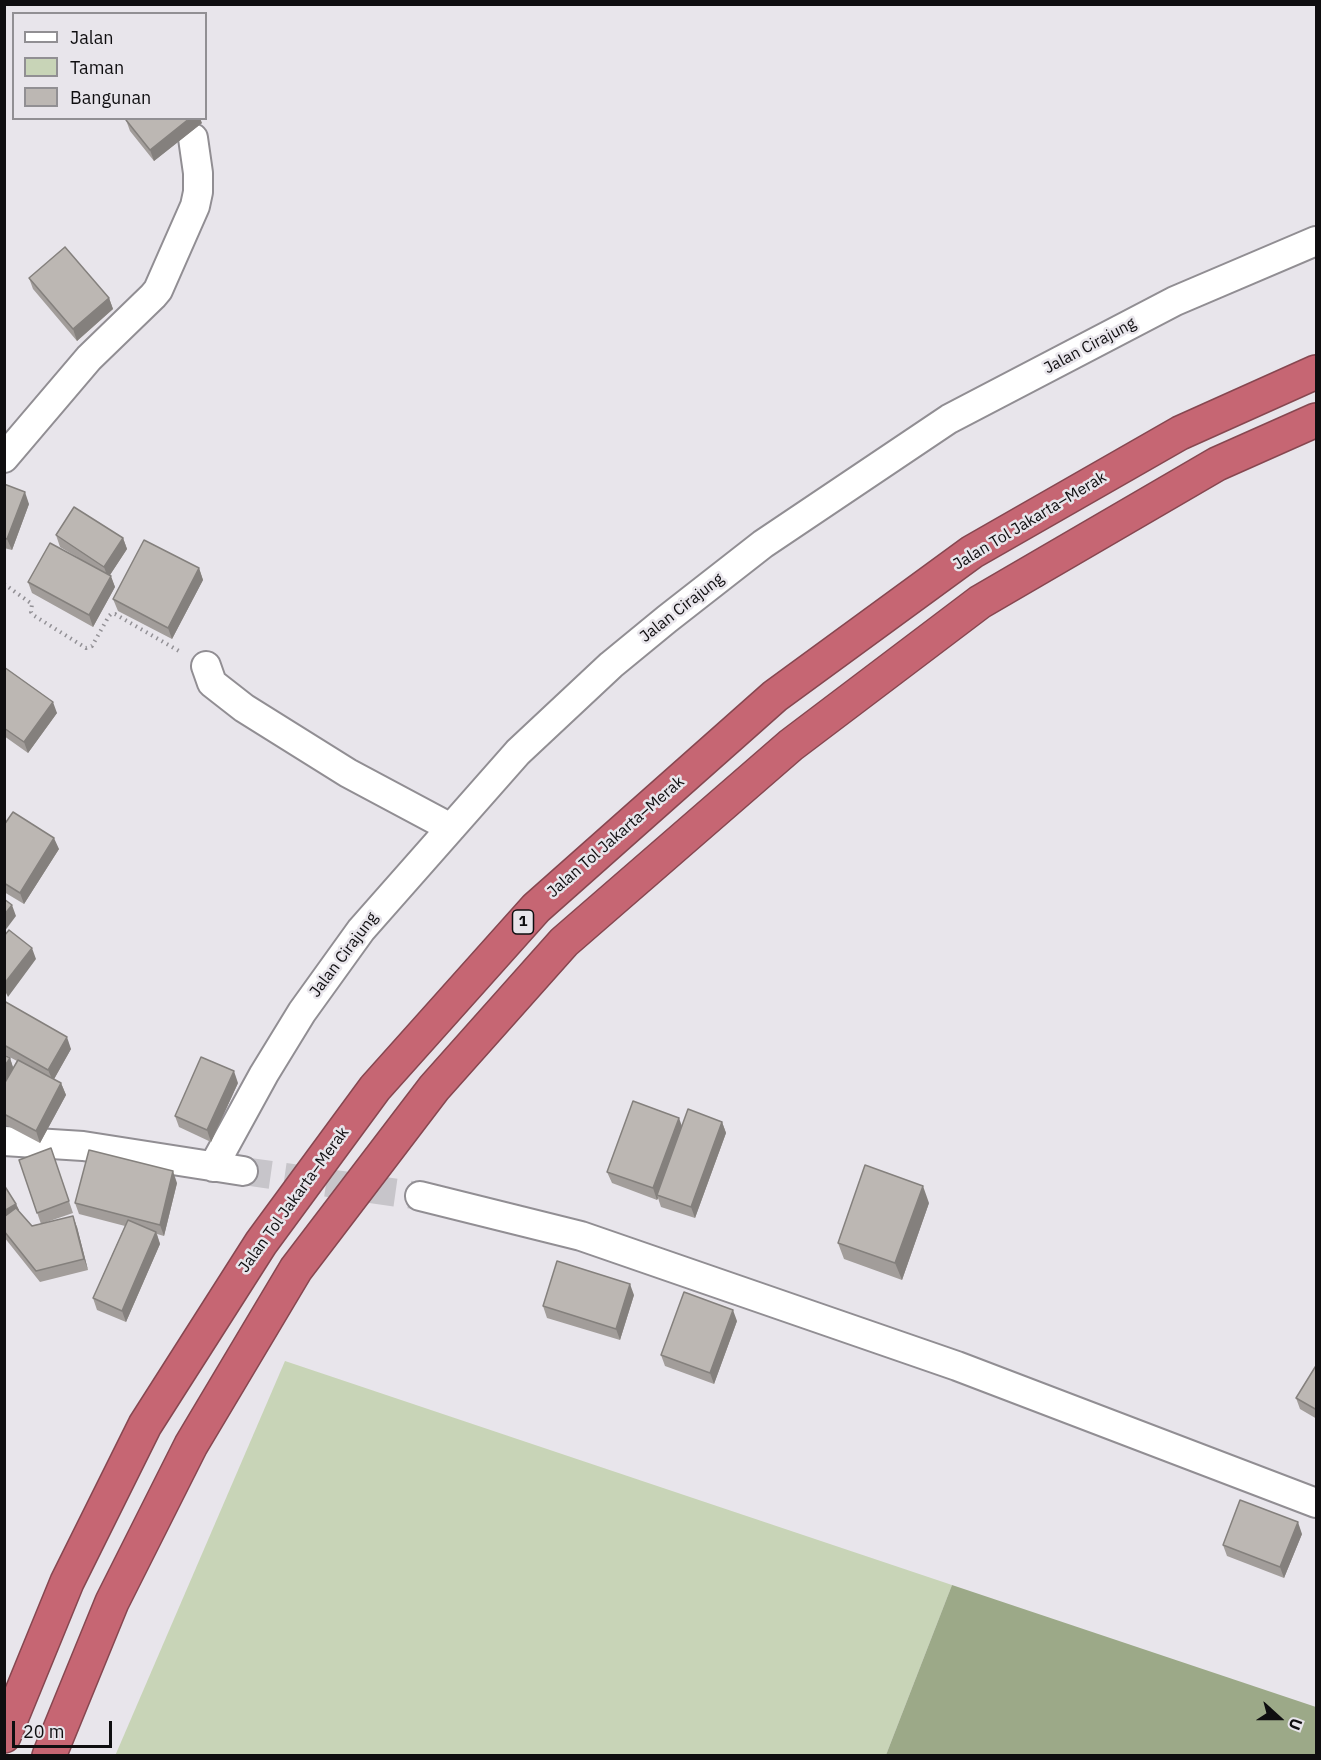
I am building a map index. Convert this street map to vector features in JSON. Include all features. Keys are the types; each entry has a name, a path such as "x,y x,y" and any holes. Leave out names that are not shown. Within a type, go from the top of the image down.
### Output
{"highway":[{"name":"Jalan Tol Jakarta–Merak","path":"4,1736 67,1582 145,1425 261,1243 375,1088 536,908 775,696 972,552 1180,433 1317,372"},
{"path":"49,1755 112,1602 191,1445 296,1269 434,1088 564,942 791,745 980,602 1217,464 1317,420"}],"street":[{"path":"4,458 89,358 158,290 195,206 198,173 193,138"},
{"name":"Jalan Cirajung","path":"213,1167 264,1074 302,1012 360,930 518,753 612,665 763,544 949,419 1175,301 1317,242"},
{"path":"206,666 212,683 244,708 348,773 451,828"},
{"path":"4,1141 83,1146 243,1171"},
{"path":"420,1196 592,1239 957,1366 1317,1503"}],"path":[{"path":"4,584 32,604 33,615 86,648 91,647 109,616 115,614 206,666"}],"green space":[{"path":"285,1361 952,1585 886,1755 115,1756"},
{"path":"952,1585 1316,1707 1316,1755 886,1755"}],"building":[{"path":"126,120 188,120 150,150"},
{"path":"65,247 109,298 73,329 29,278"},
{"path":"4,484 25,492 7,539 4,538"},
{"path":"74,507 123,538 104,567 56,535"},
{"path":"144,540 199,568 168,628 113,599"},
{"path":"50,543 111,576 89,615 28,582"},
{"path":"4,667 53,702 24,742 4,728"},
{"path":"13,812 54,838 20,893 4,883 4,825"},
{"path":"4,899 12,905 4,915"},
{"path":"9,930 32,948 4,984 4,936"},
{"path":"4,1001 67,1037 48,1070 4,1045"},
{"path":"4,1055 10,1058 4,1067"},
{"path":"201,1057 234,1071 207,1130 175,1116"},
{"path":"18,1060 61,1083 36,1131 4,1114 4,1084"},
{"path":"633,1101 679,1118 653,1188 607,1172"},
{"path":"688,1109 722,1122 691,1207 657,1195"},
{"path":"51,1148 69,1201 37,1213 19,1160"},
{"path":"89,1150 173,1171 160,1225 75,1203"},
{"path":"865,1165 923,1186 895,1263 838,1243"},
{"path":"4,1185 16,1204 4,1211"},
{"path":"16,1208 32,1226 73,1216 84,1259 36,1271 4,1231 4,1217"},
{"path":"128,1220 156,1232 122,1311 93,1298"},
{"path":"557,1261 630,1284 616,1329 543,1306"},
{"path":"684,1292 733,1310 710,1373 661,1355"},
{"path":"1317,1364 1317,1410 1296,1398"},
{"path":"1240,1500 1298,1522 1280,1567 1223,1545"}],"tunnel":[{"path":"243,1171 420,1196"}]}
